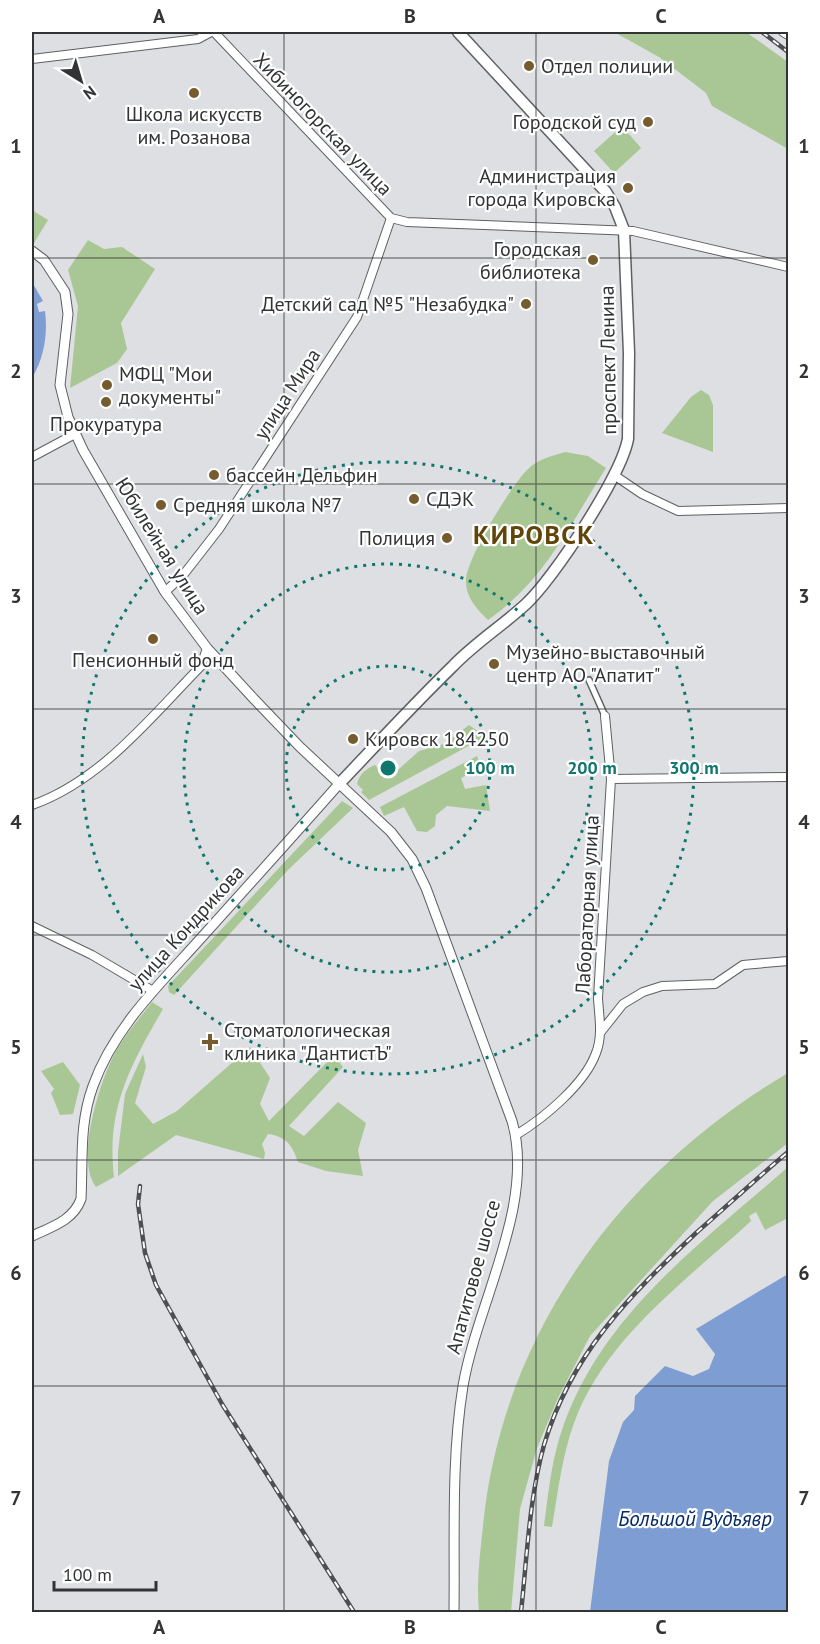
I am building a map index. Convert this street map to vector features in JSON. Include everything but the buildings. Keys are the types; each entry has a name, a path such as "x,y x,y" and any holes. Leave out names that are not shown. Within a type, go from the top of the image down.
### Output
{"main road":[{"name":"проспект Ленина","path":"339,784 453,665 525,605 544,585 616,472 626,452 629,417 624,231 612,199 458,32"}],"street":[{"path":"32,59 198,39 213,32"},
{"name":"Хибиногорская улица","path":"213,32 391,218"},
{"path":"783,32 789,35"},
{"path":"391,218 407,222 624,231 789,267"},
{"name":"улица Мира","path":"165,592 184,574 221,526 357,317 391,218"},
{"name":"Юбилейная улица","path":"32,250 44,260 65,292 68,315 60,385 64,406 75,435 165,592 207,648 300,747 339,784"},
{"path":"32,457 75,435"},
{"path":"616,472 629,485 678,511 789,508"},
{"path":"32,805 45,800 104,763 201,666 207,648"},
{"path":"589,680 605,716"},
{"name":"Лабораторная улица","path":"516,1135 548,1113 588,1070 597,1052 600,1033 598,998 611,779 605,716"},
{"path":"611,779 789,777"},
{"name":"Апатитовое шоссе","path":"339,784 376,818 412,859 447,944 516,1135 518,1158 510,1221 469,1354 462,1390 456,1452 454,1612"},
{"name":"улица Кондрикова","path":"32,1236 74,1213 81,1199 80,1149 85,1111 97,1077 117,1036 153,991 339,784"},
{"path":"32,926 92,955 153,991"},
{"name":"Лабораторная улица","path":"600,1033 623,1004 643,992 662,986 715,984 743,965 789,961"}],"green space":[{"path":"614,32 746,32 788,62 788,149 712,106 706,93 659,57"},
{"path":"622,126 641,148 614,173 594,151"},
{"path":"32,210 48,220 34,243 32,242"},
{"path":"88,240 104,249 122,247 155,269 121,323 127,349 117,363 70,388 78,306 68,270"},
{"path":"701,390 709,395 713,405 713,452 662,433 691,397"},
{"path":"565,452 588,456 606,468 568,531 540,570 508,605 488,620 473,603 466,587 473,557 501,506 528,469 545,458"},
{"path":"469,725 479,732 496,731 369,800 361,792 363,790 357,784 358,780 369,768 375,765 382,772 391,764 399,769 419,751 444,744"},
{"path":"477,756 481,768 461,778 465,789 486,785 490,811 447,806 436,815 435,826 427,832 417,831 404,807 384,816 380,807"},
{"path":"342,801 353,808 288,870 174,995 169,992 168,986"},
{"path":"152,1002 163,1009 131,1069 117,1109 112,1153 114,1177 96,1187 90,1175 88,1159 96,1102 114,1055"},
{"path":"250,1047 270,1078 260,1104 269,1121 334,1055 343,1067 289,1126 304,1136 338,1102 366,1123 358,1150 363,1176 326,1171 298,1162 288,1143 280,1137 268,1134 262,1144 264,1159 176,1135 118,1176 118,1152 125,1094 143,1054 146,1067 135,1103 153,1124 177,1111"},
{"path":"63,1062 80,1085 73,1114 60,1115 51,1093 54,1089 41,1071"},
{"path":"788,1073 788,1143 713,1201 590,1336 558,1398 537,1448 520,1509 511,1612 479,1612 478,1580 483,1526 495,1455 515,1387 544,1323 580,1264 624,1208 673,1158 728,1113"},
{"path":"788,1167 788,1218 765,1230 756,1212 749,1216 751,1221 650,1312 606,1364 588,1392 574,1423 563,1461 552,1527 544,1526 552,1469 560,1436 577,1394 599,1355 654,1286"}],"water":[{"path":"32,282 43,301 37,304 39,312 45,311 46,328 42,354 32,378"},
{"name":"Большой Вудъявр","path":"788,1274 788,1612 590,1612 609,1461 623,1422 634,1410 635,1396 665,1366 693,1376 709,1369 715,1354 696,1329"}],"railway":[{"path":"762,32 788,52"},
{"path":"521,1612 532,1507 539,1465 556,1412 570,1382 605,1328 648,1280 696,1233 788,1152"},
{"path":"140,1186 138,1204 145,1253 156,1285 222,1404 354,1612"}],"place":[{"name":"Отдел полиции","path":"529,66"},
{"name":"Школа искусств им. Розанова","path":"194,93"},
{"name":"Городской суд","path":"648,122"},
{"name":"Администрация города Кировска","path":"628,188"},
{"name":"Городская библиотека","path":"593,260"},
{"name":"Детский сад №5 \"Незабудка\"","path":"526,304"},
{"name":"МФЦ \"Мои документы\"","path":"107,385"},
{"name":"Прокуратура","path":"106,402"},
{"name":"бассейн Дельфин","path":"214,475"},
{"name":"СДЭК","path":"414,499"},
{"name":"Средняя школа №7","path":"161,505"},
{"name":"Полиция","path":"447,538"},
{"name":"Пенсионный фонд","path":"153,639"},
{"name":"Музейно-выставочный центр АО \"Апатит\"","path":"494,664"},
{"name":"Кировск 184250","path":"353,739"},
{"name":"Стоматологическая клиника \"ДантистЪ\"","path":"210,1042"}],"district":[{"name":"КИРОВСК","path":"534,535"}]}
